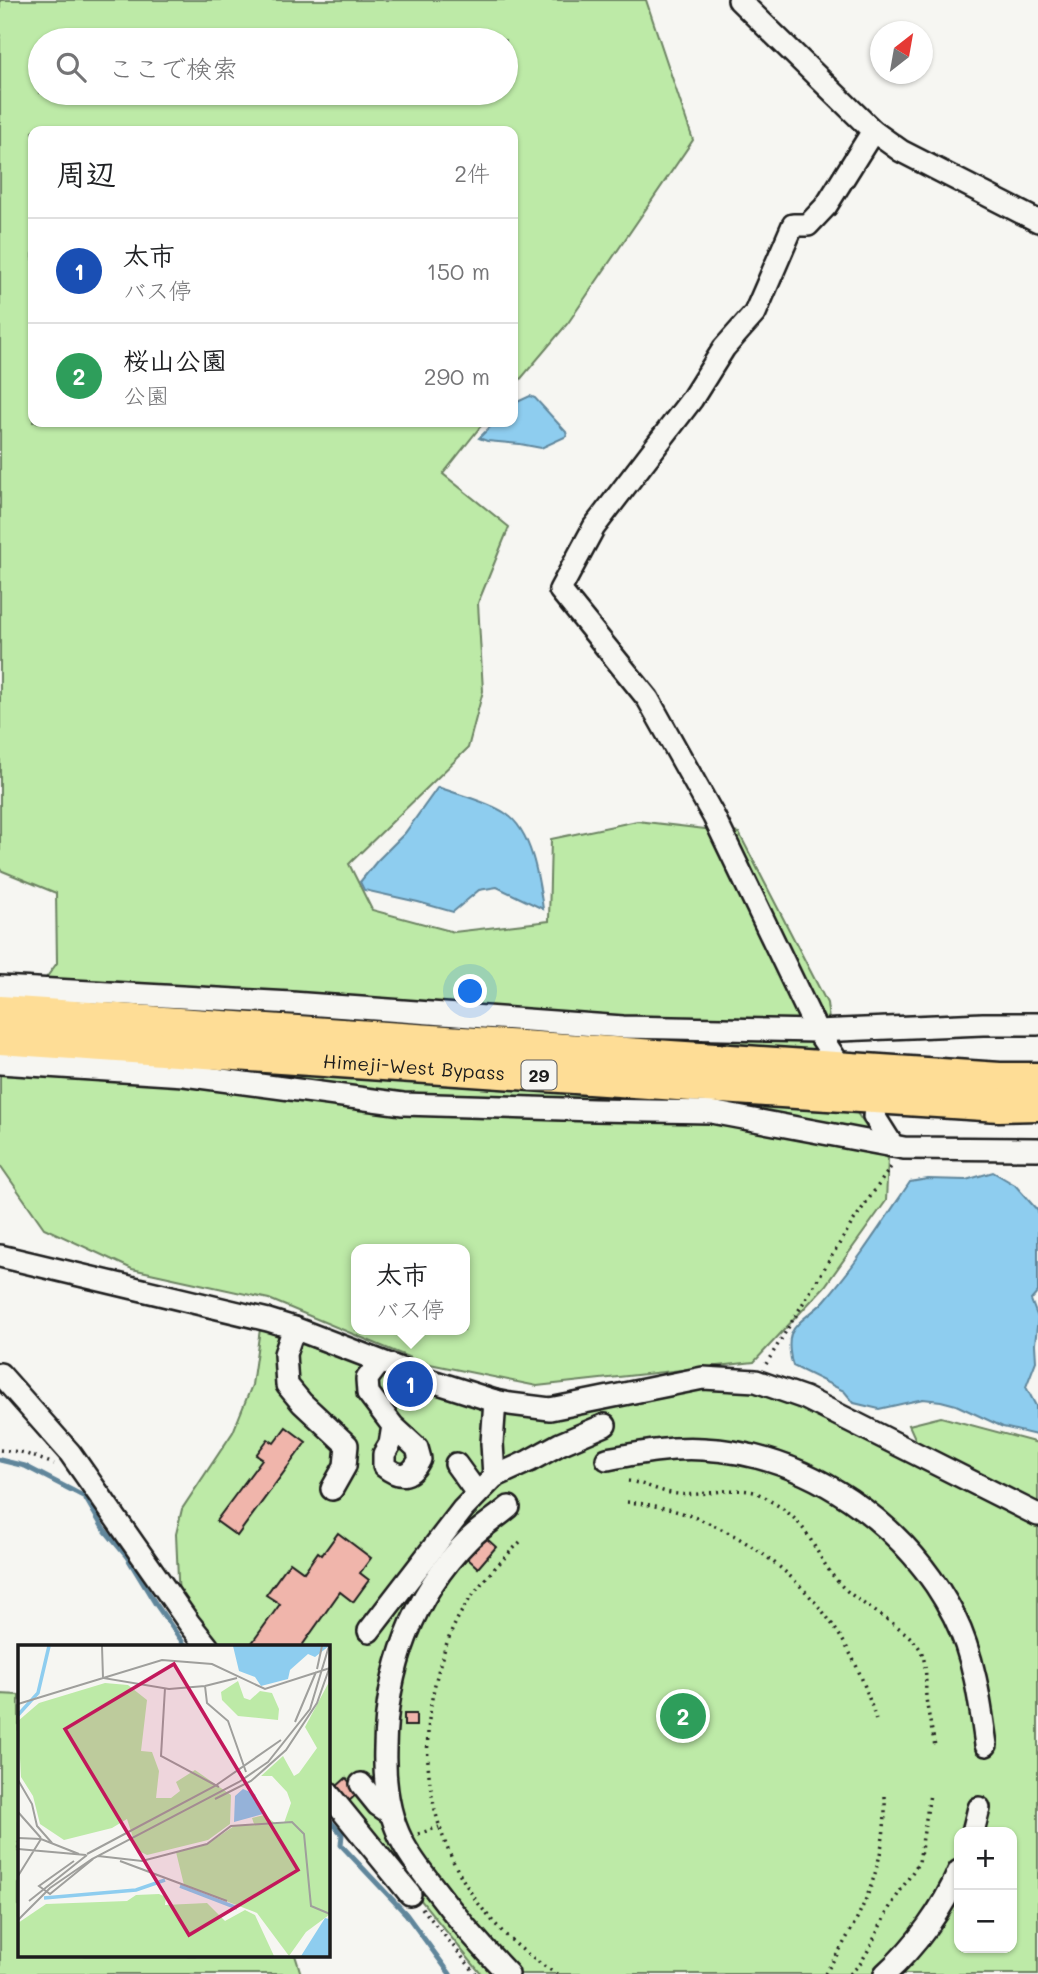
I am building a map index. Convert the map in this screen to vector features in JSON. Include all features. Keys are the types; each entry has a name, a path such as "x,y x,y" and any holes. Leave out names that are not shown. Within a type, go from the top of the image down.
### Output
{"highway":[{"name":"Himeji-West Bypass","path":"0,1012 41,1028 752,1089 999,1105 1038,1104"},
{"name":"Himeji-West Bypass","path":"0,1038 41,1028 1038,1079"}],"street":[{"path":"739,0 873,131 901,151 1038,221"},
{"path":"835,1058 817,1031 714,817 648,699 560,590 594,527 692,399 724,348 755,313 793,225 808,225 825,206 873,131"},
{"path":"0,987 306,1004 623,1027 817,1031 1038,1024"},
{"path":"0,1063 184,1075 403,1104 711,1112 899,1147 1038,1149"},
{"path":"874,1116 899,1147"},
{"path":"0,1256 294,1328 432,1381 495,1401 550,1409 703,1378 755,1381 805,1398 1038,1515"},
{"path":"294,1328 285,1354 287,1385 302,1403 347,1445 345,1466 332,1489"},
{"path":"380,1362 367,1379 368,1393 393,1426"},
{"path":"0,1374 70,1452 206,1645"},
{"path":"494,1477 492,1443 495,1401"},
{"path":"369,1630 463,1509 494,1477 605,1425"},
{"path":"607,1459 669,1449 704,1449 751,1456 816,1479 854,1501 881,1522 919,1561 955,1618 979,1690 986,1745"},
{"path":"456,1464 477,1493"},
{"path":"508,1974 412,1859 390,1813 384,1775 385,1730 391,1682 399,1651 412,1620 433,1585 469,1539 509,1507"},
{"path":"361,1784 378,1805 390,1813"},
{"path":"329,1794 410,1894"},
{"path":"974,1827 979,1808"},
{"path":"885,1974 928,1925 954,1883"}],"path":[{"path":"755,1381 899,1147"},
{"path":"0,1450 21,1452 83,1471"},
{"path":"628,1481 681,1495 723,1490 755,1492 783,1508 800,1522 838,1583 911,1637 920,1650 926,1667 926,1697 934,1746"},
{"path":"626,1502 675,1511 716,1526 764,1555 799,1584 843,1641 855,1663 877,1724"},
{"path":"520,1542 495,1567 473,1595 448,1640 428,1719 430,1791 439,1827 458,1873 492,1921 526,1953 557,1974"},
{"path":"850,1974 869,1949 888,1910 919,1862 930,1794"},
{"path":"825,1974 852,1931 870,1891 882,1846 885,1796"},
{"path":"410,1894 476,1974"}],"green space":[{"path":"0,0 646,0 693,140 568,323 518,382 518,126 28,126 28,427 480,427 443,474 509,527 478,603 483,691 468,748 349,864 372,910 454,932 549,921 551,839 637,821 739,833 827,1003 836,1082 888,1159 886,1201 825,1286 754,1362 537,1386 420,1362 355,1335 470,1335 470,1244 351,1244 351,1333 269,1299 132,1269 44,1228 0,1165 0,1041 57,963 56,893 0,870"},
{"path":"260,1329 435,1392 551,1418 675,1395 705,1385 776,1395 931,1474 909,1425 941,1417 1038,1443 1038,1974 481,1974 329,1787 329,1645 214,1645 179,1601 176,1534 182,1509 233,1432 252,1385"},
{"path":"0,1694 18,1695 18,1956 295,1956 301,1974 0,1974"}],"water":[{"path":"530,396 535,398 567,436 541,448 479,438 490,427 518,427 518,402"},
{"path":"438,787 490,805 514,821 522,831 533,856 543,909 497,887 479,890 453,912 364,890 360,882 405,833"},
{"path":"993,1172 1015,1185 1038,1211 1038,1292 1031,1300 1038,1318 1036,1361 1026,1387 1036,1406 1036,1435 1003,1427 956,1405 941,1401 923,1399 879,1409 854,1403 844,1391 793,1366 790,1346 794,1329 837,1286 910,1182 928,1179 966,1180"}],"building":[{"path":"286,1427 306,1442 237,1536 216,1521 262,1459 256,1455 268,1439 274,1443"},
{"path":"338,1533 371,1558 360,1573 369,1580 353,1602 340,1592 302,1645 250,1645 280,1604 266,1595 290,1562 304,1572 318,1552 322,1555"},
{"path":"486,1538 496,1547 478,1568 467,1558"},
{"path":"404,1714 416,1714 416,1726 404,1726"},
{"path":"346,1778 358,1793 348,1802 336,1787"}],"waterway":[{"path":"0,1460 25,1466 85,1497 103,1528 127,1557 185,1645"},
{"path":"329,1820 342,1834 341,1845 406,1914 450,1974"}],"place":[{"name":"太市","path":"410,1384"},
{"name":"桜山公園","path":"683,1716"}]}
